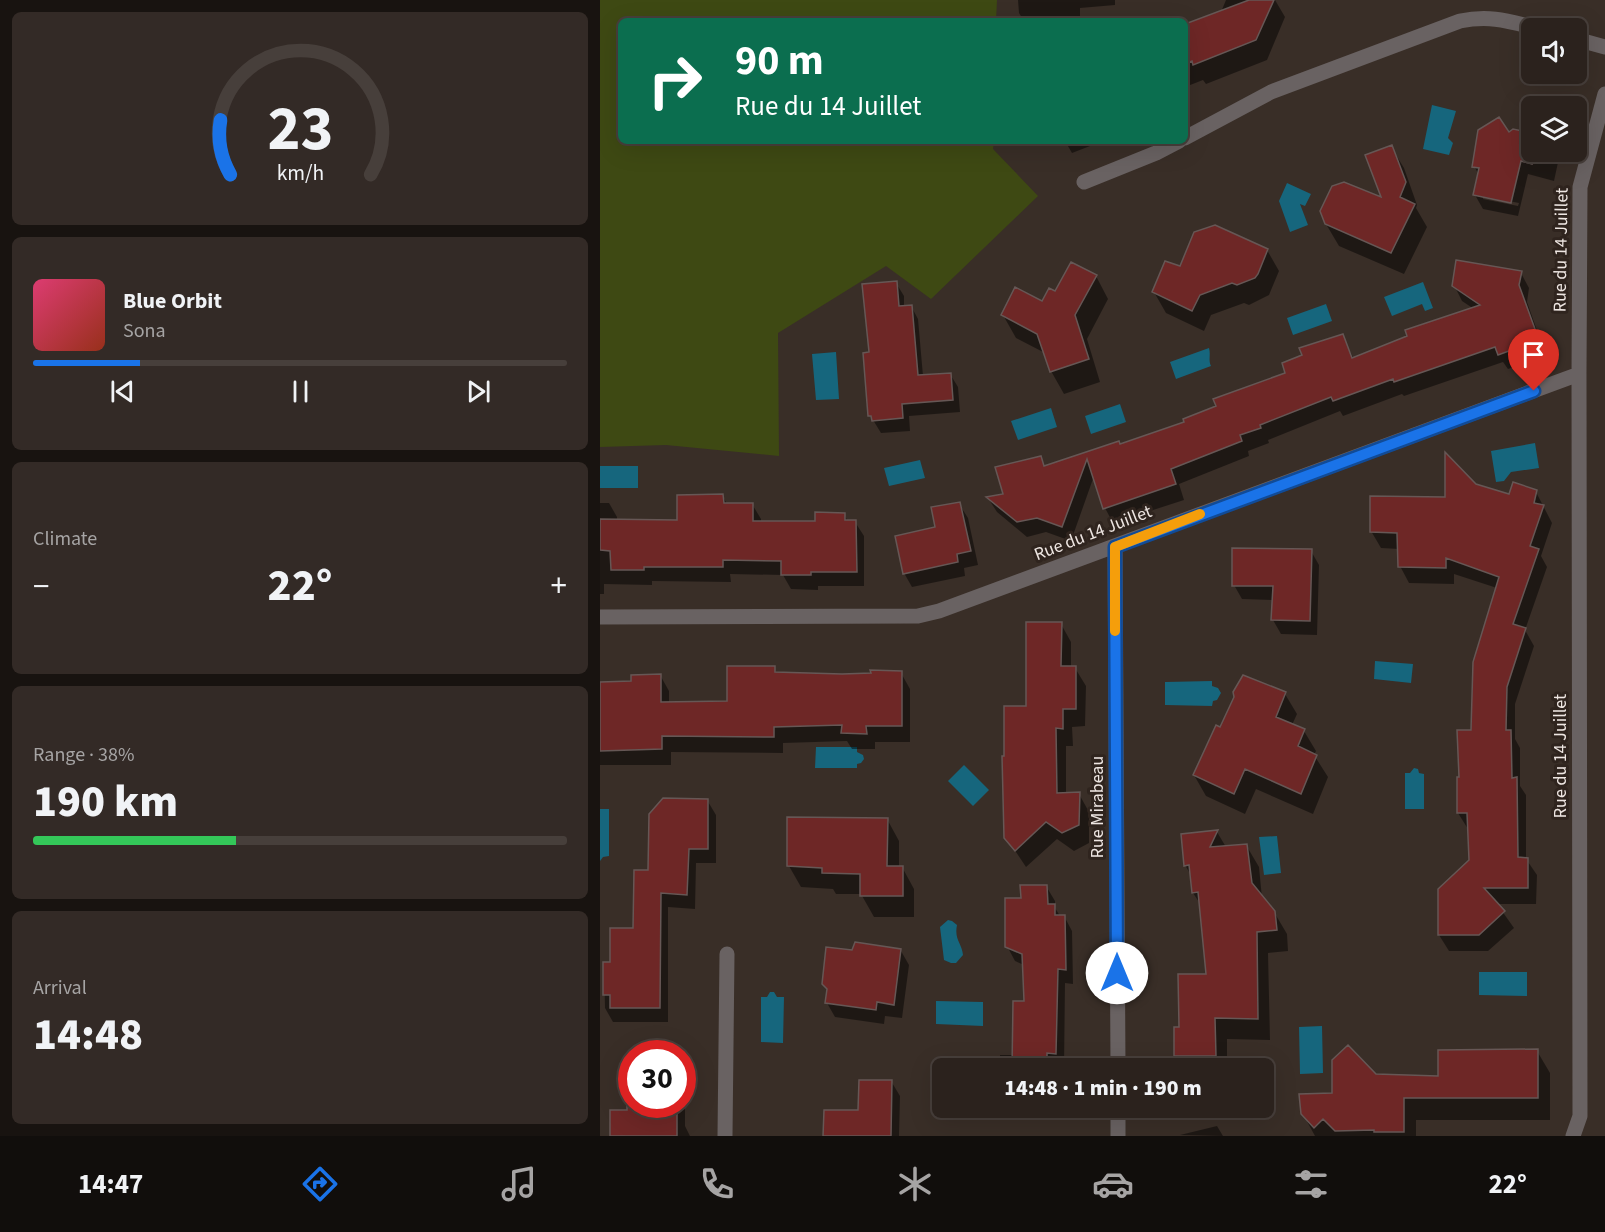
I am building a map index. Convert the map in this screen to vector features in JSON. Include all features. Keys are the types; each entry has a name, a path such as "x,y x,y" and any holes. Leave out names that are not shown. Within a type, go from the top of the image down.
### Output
{"street":[{"path":"1188,136 1271,92 1460,21 1495,18 1521,24"},
{"path":"1587,42 1605,47"},
{"name":"Rue du 14 Juillet","path":"1573,1136 1580,1116 1580,187 1605,94"},
{"path":"1084,182 1173,144"},
{"name":"Rue du 14 Juillet","path":"600,617 918,616 939,611 1579,374"},
{"name":"Rue Mirabeau","path":"1115,547 1118,1058"},
{"path":"725,1136 727,954"},
{"path":"1118,1118 1118,1136"}],"green space":[{"path":"600,0 997,0 996,18 618,18 618,144 994,144 993,149 1038,196 931,299 886,266 778,333 779,456 666,445 600,447"}],"water":[{"path":"1432,105 1456,111 1448,138 1453,143 1449,155 1423,149"},
{"path":"1287,183 1311,194 1305,206 1300,204 1308,225 1290,232 1279,201"},
{"path":"1423,282 1433,308 1425,311 1422,304 1392,316 1384,297"},
{"path":"1326,304 1332,321 1293,335 1287,318"},
{"path":"1209,348 1211,366 1176,379 1170,362"},
{"path":"836,352 839,399 816,400 812,354"},
{"path":"1120,404 1126,422 1091,434 1085,416"},
{"path":"1051,408 1057,427 1018,440 1011,421"},
{"path":"1535,443 1539,468 1511,472 1504,481 1496,482 1491,451"},
{"path":"920,460 925,478 889,486 884,468"},
{"path":"600,466 638,466 638,488 600,488"},
{"path":"1375,661 1413,664 1411,683 1374,679"},
{"path":"1212,681 1212,686 1218,688 1221,693 1217,700 1213,701 1212,706 1165,705 1165,682"},
{"path":"816,747 857,747 857,752 863,755 864,759 857,764 857,768 815,768"},
{"path":"964,765 989,790 973,806 948,781"},
{"path":"1414,768 1424,774 1424,809 1405,809 1405,773 1410,773"},
{"path":"600,809 609,809 609,856 603,857 600,861"},
{"path":"1277,836 1281,873 1264,875 1259,837"},
{"path":"948,920 957,925 963,955 956,963 944,960 940,927"},
{"path":"1479,972 1527,972 1527,996 1479,995"},
{"path":"770,992 774,992 777,997 784,997 783,1043 761,1042 761,997 767,997"},
{"path":"936,1001 983,1002 983,1026 936,1024"},
{"path":"1322,1026 1323,1073 1300,1074 1299,1027"}],"building":[{"path":"1249,0 1274,0 1256,40 1193,65 1192,61 1188,63 1188,23"},
{"path":"1499,117 1509,132 1513,129 1521,131 1521,161 1511,203 1473,195 1479,168 1472,167 1478,130"},
{"path":"1392,145 1406,182 1400,197 1415,204 1391,253 1325,224 1320,211 1332,186 1344,182 1381,197 1365,155"},
{"path":"1215,225 1268,249 1255,278 1237,285 1232,283 1200,295 1192,311 1152,292 1165,261 1180,266 1194,232"},
{"path":"1456,260 1522,271 1519,285 1539,340 1498,355 1495,347 1394,382 1393,379 1333,401 1331,397 1260,425 1261,428 1240,435 1242,441 1171,469 1176,484 1103,509 1087,459 1062,527 1037,518 1017,522 986,497 1003,494 995,467 1041,456 1044,466 1184,422 1183,419 1216,406 1213,399 1285,373 1282,363 1302,355 1299,348 1343,334 1352,358 1407,336 1405,330 1480,305 1452,286"},
{"path":"1071,262 1097,275 1075,315 1089,359 1050,372 1037,334 1001,315 1015,287 1042,301 1049,288 1055,291"},
{"path":"897,281 899,306 912,305 918,375 951,373 953,400 902,404 903,418 872,421 871,416 868,416 863,353 869,352 862,284"},
{"path":"1445,452 1476,484 1509,494 1513,482 1537,490 1534,503 1544,505 1530,546 1539,549 1513,624 1526,628 1507,687 1506,730 1511,730 1512,778 1517,777 1518,857 1528,858 1528,888 1484,888 1505,911 1479,935 1438,935 1438,889 1469,860 1467,813 1457,813 1457,777 1459,777 1457,730 1471,730 1473,662 1499,577 1446,558 1446,568 1398,567 1397,533 1370,532 1370,496 1445,497"},
{"path":"723,494 724,503 753,503 753,521 815,521 815,512 845,513 845,520 856,520 857,572 811,572 811,575 781,575 781,561 723,560 723,567 644,567 644,570 611,570 610,551 600,550 600,519 677,520 677,495"},
{"path":"960,502 971,551 957,554 958,562 903,574 895,536 935,527 931,507"},
{"path":"1232,548 1312,549 1310,621 1271,620 1273,586 1232,586"},
{"path":"1026,622 1062,622 1061,666 1076,666 1076,709 1063,709 1063,729 1056,728 1057,793 1080,792 1079,825 1062,833 1046,822 1015,851 1004,838 1002,756 1004,756 1004,706 1026,706"},
{"path":"727,666 775,666 775,672 842,674 871,673 870,670 902,671 902,726 866,726 867,734 841,733 842,725 774,727 774,737 662,736 662,749 600,751 600,682 631,681 631,675 661,674 661,702 727,701"},
{"path":"1243,675 1286,692 1276,717 1305,729 1298,746 1317,755 1301,794 1245,769 1234,794 1193,775 1216,725 1220,727 1234,697 1233,692"},
{"path":"663,798 708,799 708,849 689,849 687,895 661,893 660,1008 610,1008 610,995 603,995 603,962 610,962 610,928 633,928 634,870 648,870 649,814"},
{"path":"787,817 888,818 887,866 903,866 903,896 860,896 860,874 822,873 822,868 787,866"},
{"path":"1218,830 1210,847 1247,844 1252,883 1275,911 1277,930 1257,932 1258,1019 1215,1018 1216,1056 1174,1056 1174,1027 1179,1027 1178,974 1206,974 1198,892 1192,893 1189,865 1184,866 1181,834"},
{"path":"1020,885 1047,885 1048,904 1055,904 1055,915 1065,915 1066,970 1058,969 1056,1054 1047,1053 1047,1058 1012,1058 1013,1001 1024,1001 1022,954 1005,947 1005,898 1021,898"},
{"path":"855,942 901,949 894,1005 877,1002 876,1010 825,1003 827,989 822,984 826,947 852,950"},
{"path":"1348,1045 1376,1074 1438,1076 1438,1050 1538,1049 1538,1098 1404,1098 1404,1132 1335,1131 1323,1119 1314,1128 1301,1114 1299,1094 1332,1093 1332,1060"},
{"path":"859,1080 892,1080 891,1136 823,1136 824,1110 858,1110"},
{"path":"610,1110 618,1110 618,1118 677,1118 677,1136 610,1136"}],"slow traffic":[{"path":"1115,631 1115,547 1200,514"}],"route":[{"path":"1117,973 1115,547 1534,391"}]}
